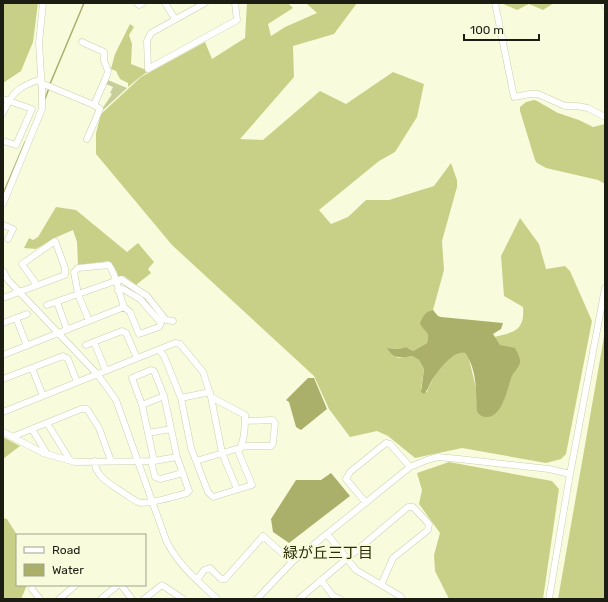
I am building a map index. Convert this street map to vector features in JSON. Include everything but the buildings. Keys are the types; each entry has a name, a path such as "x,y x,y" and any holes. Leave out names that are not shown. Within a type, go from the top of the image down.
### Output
{"street":[{"path":"3,204 42,109 39,43 43,3"},
{"path":"137,3 139,5 143,3"},
{"path":"165,3 175,19"},
{"path":"205,3 151,33 147,41 148,69 237,20 235,3"},
{"path":"495,3 514,97 538,94 566,106 588,108 605,117"},
{"path":"82,42 104,52 104,61 108,71 94,105"},
{"path":"41,81 100,109 87,139"},
{"path":"3,113 6,100 17,89 41,81"},
{"path":"3,141 16,145 32,109 6,100"},
{"path":"3,225 13,229 8,239"},
{"path":"3,298 64,275 65,268 55,241 22,264 37,285"},
{"path":"89,322 78,294 74,272 78,268 109,265 114,272 118,291 124,307 130,312 139,334 159,327 161,323 140,299 123,289 118,291"},
{"path":"3,271 8,280 98,375 116,400 152,502 172,553 179,563 217,599"},
{"path":"47,305 121,279 147,296 166,320 173,321"},
{"path":"549,599 570,474 605,288"},
{"path":"57,302 67,330"},
{"path":"3,354 89,322 124,307"},
{"path":"3,323 27,314"},
{"path":"16,318 27,346"},
{"path":"86,345 122,331 126,333 137,358"},
{"path":"94,342 106,371"},
{"path":"3,412 175,343 180,344 203,372 211,395 222,453 237,489"},
{"path":"159,350 164,356 181,398 191,448 208,492 213,497 252,485 238,451 243,441 245,416 211,395 181,398"},
{"path":"3,379 63,356 68,359 77,382"},
{"path":"32,368 43,396"},
{"path":"95,461 98,472 106,481 139,503 152,502 187,493 188,491 183,473 178,457 164,396 154,372 151,370 132,378 142,405 155,477 160,479 183,473"},
{"path":"142,405 164,396"},
{"path":"12,437 81,409 87,409 99,428 111,461"},
{"path":"196,461 246,446 270,446 273,443 275,424 273,420 245,421"},
{"path":"47,422 70,460"},
{"path":"32,429 47,454"},
{"path":"148,433 171,429"},
{"path":"3,432 47,454 75,462 152,461 178,457"},
{"path":"366,503 346,479 350,472 386,444 390,444 410,467"},
{"path":"257,599 292,562 410,467 427,460 438,457 459,458 549,469 570,474"},
{"path":"299,599 408,507 413,507 428,524 428,530 393,558 381,585"},
{"path":"327,534 356,570 400,596 402,599"},
{"path":"197,580 204,570 210,568 221,579 225,579 263,536 292,562"},
{"path":"321,580 333,598 340,599"},
{"path":"144,599 162,585 183,599"},
{"path":"33,586 32,589 40,599"},
{"path":"59,599 75,586"},
{"path":"101,599 117,586"},
{"path":"122,586 132,599"}],"shaded area":[{"path":"3,3 38,3 33,42 21,71 3,83"},
{"path":"247,3 288,3 293,8 268,24 271,36 285,27 317,13 306,3 357,3 334,34 293,46 294,77 240,139 263,140 320,91 346,104 393,72 424,84 417,117 395,152 379,161 319,210 331,224 348,217 366,200 389,200 434,186 451,163 457,180 457,187 442,241 444,270 433,310 429,311 421,326 428,333 427,343 413,351 406,347 399,349 388,348 398,358 412,356 419,360 424,369 421,389 427,392 432,380 445,363 461,352 465,353 469,359 476,388 503,402 512,375 520,363 500,345 494,337 512,332 520,326 523,315 523,307 504,296 501,256 520,218 539,244 546,269 565,266 570,271 592,321 566,454 561,459 546,463 462,448 415,458 388,436 377,431 350,437 329,409 314,376 172,245 96,154 96,133 101,114 141,77 205,42 212,59 245,38"},
{"path":"501,3 554,3 543,10 529,4 517,10"},
{"path":"130,24 134,27 129,35 132,44 131,64 149,71 128,87 128,83 120,79 116,71 111,69 115,54"},
{"path":"108,80 127,88 100,112 112,94 110,93 113,87 106,84"},
{"path":"534,100 558,113 579,120 593,127 605,124 605,184 598,180 546,168 537,163 520,111 520,107 526,102"},
{"path":"56,207 76,210 127,252 138,243 154,262 148,269 151,273 136,285 124,276 118,277 117,272 109,261 78,265 77,242 73,230 36,249 24,248 29,238 33,240 38,237"},
{"path":"605,331 605,599 558,599"},
{"path":"3,437 20,446 3,459"},
{"path":"449,462 552,481 559,489 543,599 449,599 435,571 434,555 440,533 419,504 422,490 417,473"},
{"path":"3,518 7,519 16,534 16,586 27,586 21,599 3,599"}],"water":[{"path":"433,310 438,316 441,317 503,323 501,329 493,334 500,345 515,348 520,363 512,376 501,407 492,415 484,417 477,411 474,373 465,353 460,353 446,362 424,394 421,392 424,369 419,360 412,356 398,357 389,352 387,348 399,349 406,347 413,351 427,343 428,335 420,323 428,311"},
{"path":"308,378 314,378 327,409 301,430 296,427 289,402 286,400"},
{"path":"331,473 350,496 289,543 273,532 271,519 296,480 321,480"}],"waterway":[{"path":"50,84 84,3"},
{"path":"45,99 49,88"},
{"path":"3,194 25,142"}],"district":[{"name":"緑が丘三丁目","path":"328,553"}]}
